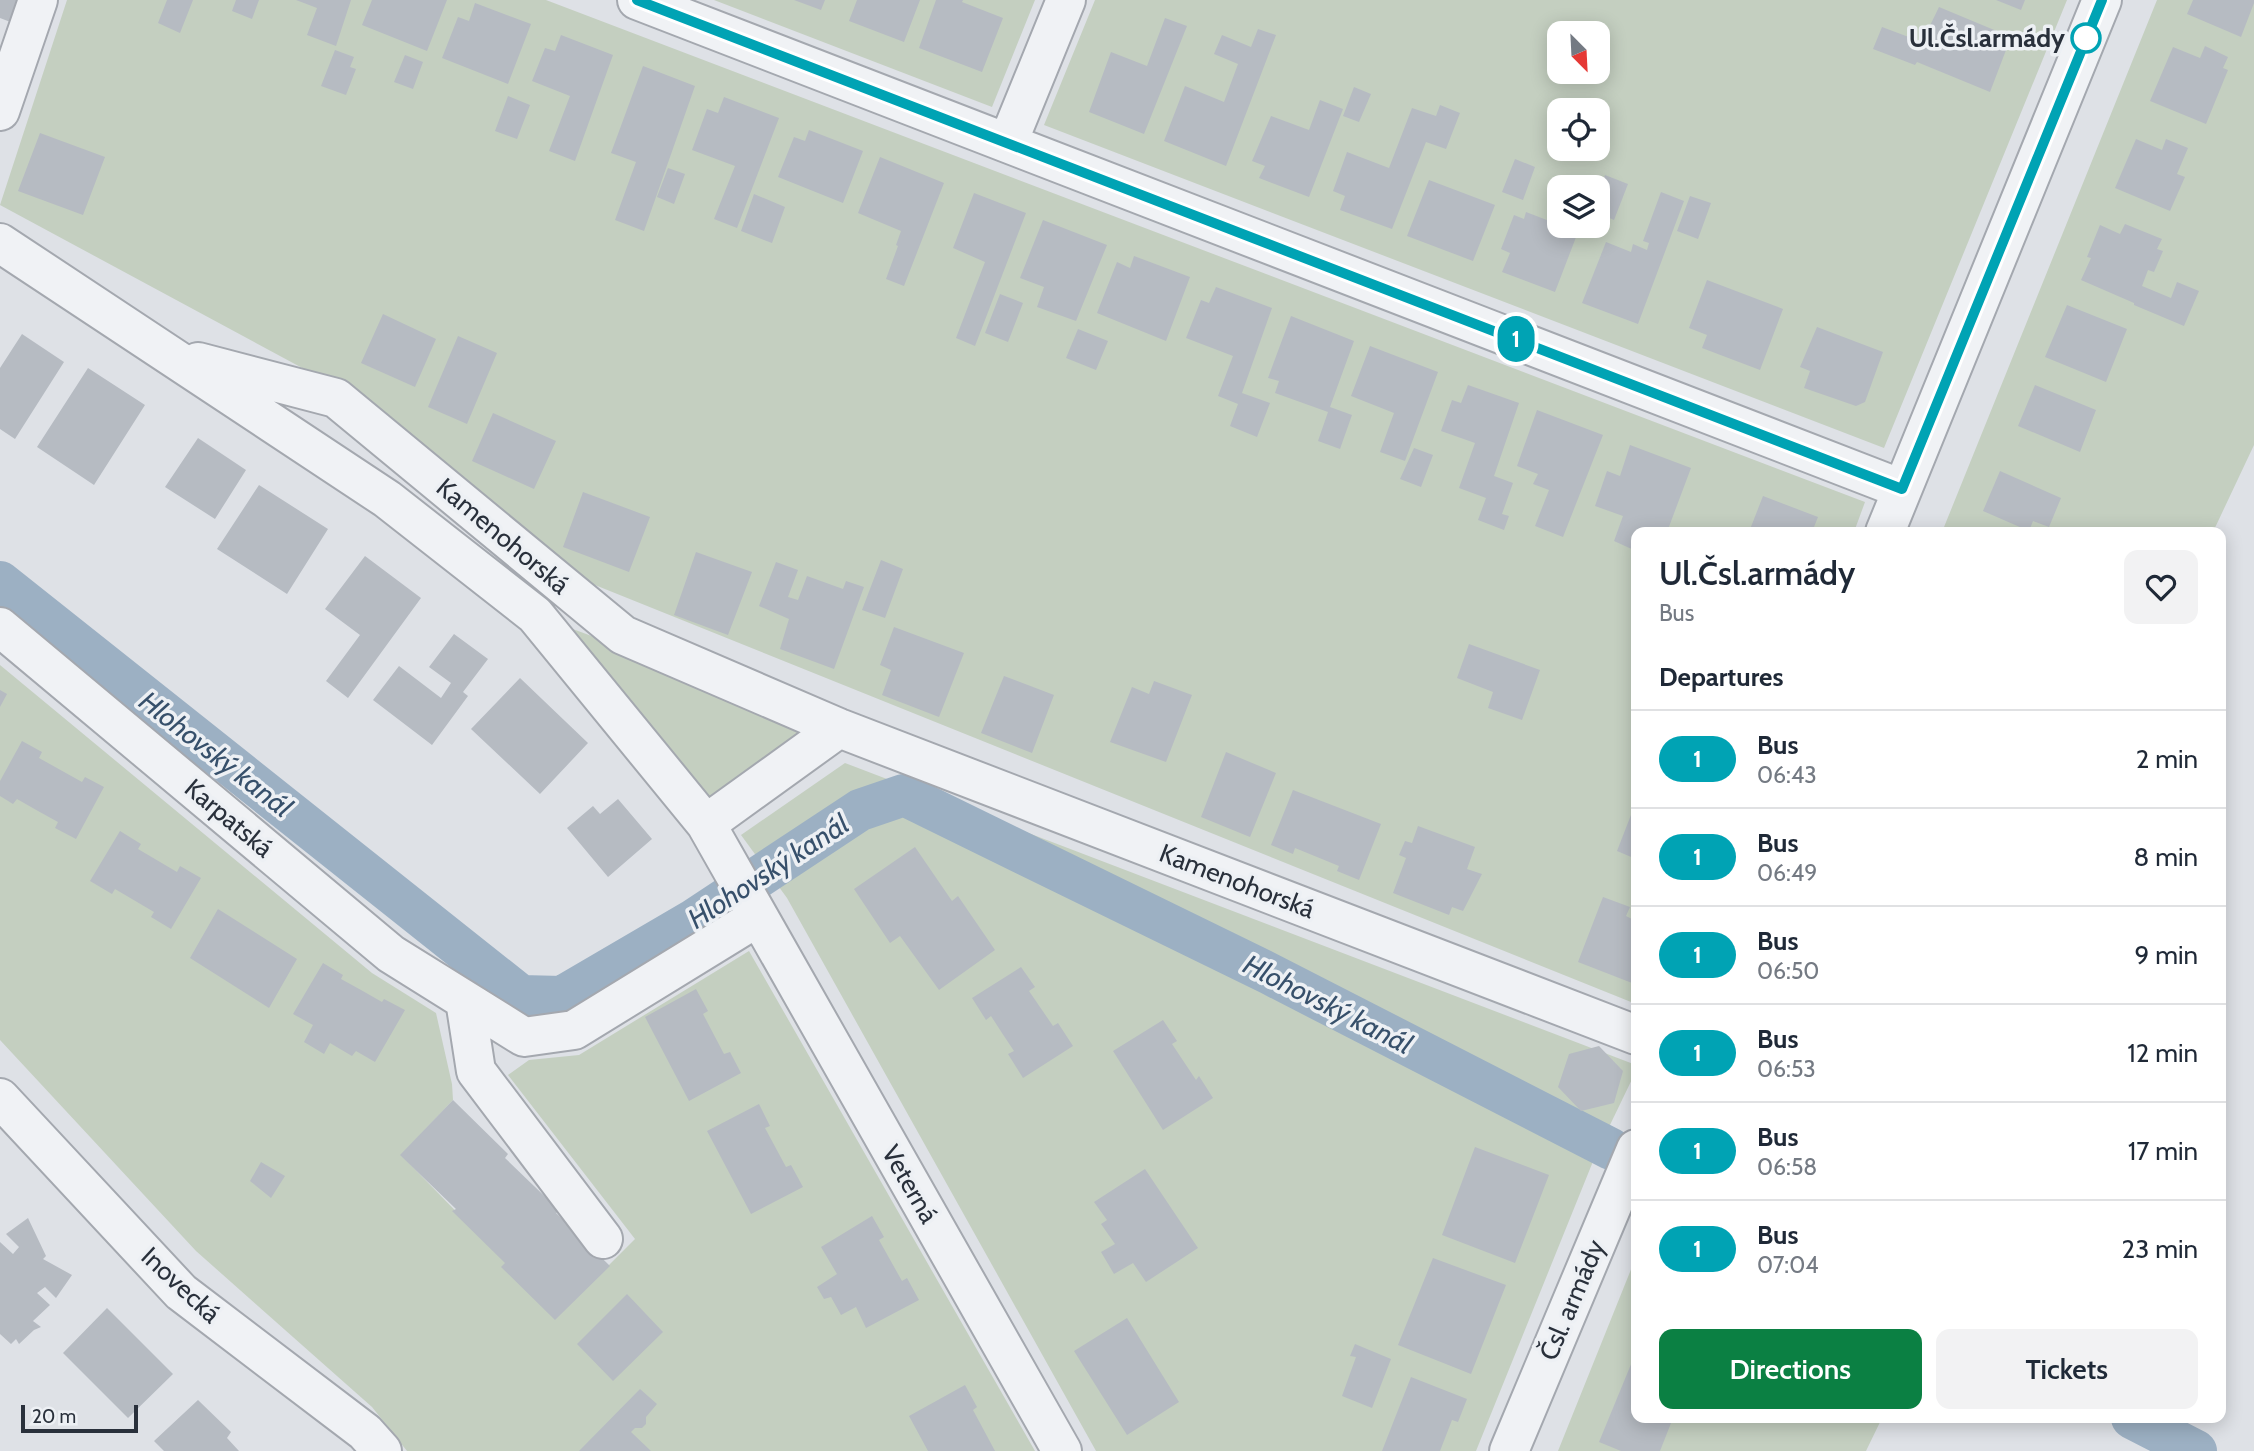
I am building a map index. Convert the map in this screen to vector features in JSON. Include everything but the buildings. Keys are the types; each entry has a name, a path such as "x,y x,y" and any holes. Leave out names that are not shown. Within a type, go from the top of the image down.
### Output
{"street":[{"path":"0,111 38,0"},
{"path":"637,0 1902,489"},
{"path":"1008,142 1066,0"},
{"path":"1887,527 2102,0"},
{"name":"Kamenohorská","path":"0,243 387,499 535,615 706,824 758,916"},
{"name":"Kamenohorská","path":"168,354 337,398 623,635 839,728 1631,1032"},
{"name":"Karpatská","path":"0,627 391,954 524,1037 574,1030 758,916"},
{"path":"706,824 839,728"},
{"name":"Veterná","path":"758,916 1062,1451"},
{"path":"465,1000 476,1071 603,1239"},
{"name":"Inovecká","path":"0,1098 181,1292 365,1432 382,1451"},
{"name":"Čsl. armády","path":"1509,1451 1631,1161"}],"green space":[{"path":"67,0 546,0 1865,502 1856,527 1631,527 1631,1002 580,579 345,391 0,205"},
{"path":"714,0 1035,0 992,107"},
{"path":"1095,0 2067,0 1884,448 1044,125"},
{"path":"2157,0 2254,0 2254,445 2215,527 1944,527"},
{"path":"535,615 839,728 706,824"},
{"path":"0,665 372,973 436,1013 453,1100 401,1155 558,1316 635,1239 508,1075 529,1060 579,1055 749,951 1035,1451 407,1451 372,1407 196,1251 0,1040"},
{"path":"845,763 1631,1063 1631,1081 1596,1154 1476,1451 1096,1451 787,898 741,835"},
{"path":"1631,1269 1631,1423 1880,1423 1866,1451 1558,1451"}],"waterway":[{"name":"Hlohovský kanál","path":"0,582 521,996 562,997 692,921 860,810 904,795 1270,974 1611,1149"},
{"name":"Hlohovský kanál","path":"2142,1423 2196,1451"}],"bus line":[{"name":"1","path":"637,0 1902,489 2102,0"}],"place":[{"name":"Ul.Čsl.armády","path":"2086,38"}]}
